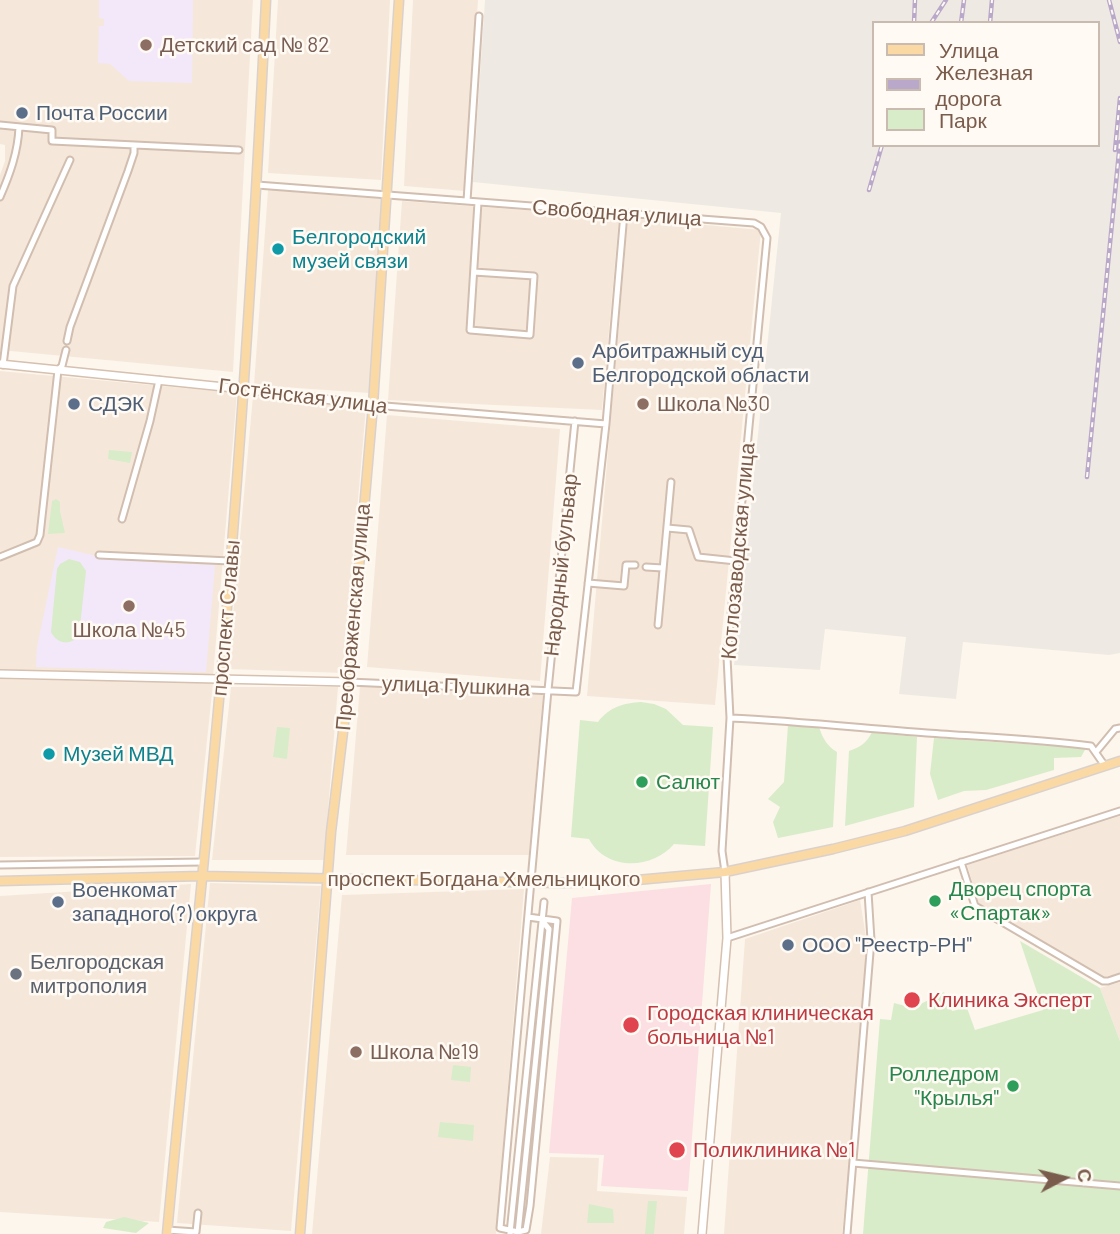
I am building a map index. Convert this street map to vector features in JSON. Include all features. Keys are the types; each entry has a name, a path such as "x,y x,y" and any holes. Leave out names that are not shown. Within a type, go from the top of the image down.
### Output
{"main road":[{"name":"проспект Славы","path":"167,1232 221,679 244,390 266,0"},
{"name":"Преображенская улица","path":"300,1234 334,806 349,682 373,405 399,0"},
{"name":"проспект Богдана Хмельницкого","path":"0,881 202,876 530,883 615,882 727,871 905,831 1120,761"}],"street":[{"path":"467,201 479,16"},
{"path":"0,125 52,130 52,141 239,150"},
{"path":"0,197 12,167 19,127"},
{"path":"67,341 128,171 134,145"},
{"path":"2,365 13,286 70,160"},
{"name":"Свободная улица","path":"257,185 754,223 765,231"},
{"path":"474,272 534,276 530,335 470,330 478,202"},
{"name":"Народный бульвар","path":"576,692 606,424 624,213"},
{"name":"Котлозаводская улица","path":"727,871 722,841 730,718 727,657 767,238 765,231"},
{"path":"0,557 37,542 40,535 58,370 62,366 66,350"},
{"name":"Гостёнская улица","path":"2,365 373,405 606,424"},
{"path":"122,519 159,380"},
{"name":"Народный бульвар","path":"510,1233 500,1228 575,421"},
{"path":"658,625 671,482"},
{"path":"667,528 689,530 698,557 736,561"},
{"path":"99,555 230,561"},
{"path":"588,583 624,586 626,565 635,565"},
{"path":"646,566 663,568"},
{"name":"улица Пушкина","path":"0,674 349,682 576,692"},
{"path":"730,718 1091,746 1105,766"},
{"path":"1096,752 1115,729 1120,728"},
{"path":"727,938 1120,811"},
{"path":"0,865 203,862"},
{"path":"961,862 975,906 1103,981 1120,977"},
{"path":"702,1234 727,938 727,871"},
{"path":"847,1234 871,940 868,892"},
{"path":"528,917 543,921 556,921 530,1206 526,1230 510,1233 543,921 544,902"},
{"path":"518,1233 549,929 543,921"},
{"path":"853,1163 1120,1186"},
{"path":"167,1232 196,1232 198,1213"}],"shaded area":[{"path":"0,0 253,0 233,372 0,350 0,175 5,161 5,145 0,144"},
{"name":"Детский сад № 82","path":"99,0 193,0 192,83 129,81 110,64 98,63 99,26 104,26 104,19 99,18"},
{"path":"278,0 390,0 381,180 268,173"},
{"path":"413,0 478,0 465,191 404,186"},
{"path":"485,0 1120,0 1120,653 1109,655 963,642 956,699 899,694 906,637 825,629 820,670 734,665 781,213 473,182"},
{"path":"268,190 383,199 369,393 254,385"},
{"path":"402,201 619,217 602,410 388,400"},
{"path":"628,218 761,230 715,705 587,696"},
{"path":"0,371 237,393 213,676 0,671"},
{"path":"253,396 366,407 343,673 228,669"},
{"path":"387,415 560,429 540,681 367,667"},
{"name":"Школа №45","path":"58,547 101,557 215,565 206,672 36,667 37,647"},
{"path":"0,679 213,683 195,856 0,857"},
{"path":"360,686 543,695 529,855 346,855"},
{"path":"231,687 338,687 324,860 212,860"},
{"path":"1120,816 1120,974 1102,977 979,904 967,865"},
{"path":"210,883 321,886 291,1231 177,1223"},
{"path":"191,884 159,1222 0,1212 0,896"},
{"name":"Городская клиническая больница №1","path":"711,884 688,1191 601,1186 604,1155 549,1153 572,898"},
{"path":"524,889 496,1234 312,1234 342,895"},
{"path":"860,900 869,955 842,1234 724,1234 745,939"},
{"path":"1120,982 1120,1041 1100,988"},
{"path":"550,1157 599,1158 597,1191 687,1197 684,1234 541,1234"}],"green space":[{"path":"109,450 132,452 130,463 108,459"},
{"path":"56,499 60,502 65,533 48,534 52,501"},
{"path":"69,559 80,562 86,571 79,636 64,642 51,632 57,569"},
{"name":"Салют","path":"641,702 666,709 683,725 713,727 705,846 674,844 654,859 618,862 606,857 589,839 571,837 580,720 598,722 617,707"},
{"path":"788,725 819,727 826,742 837,752 833,827 778,838 773,822 780,807 768,799 784,782"},
{"path":"277,727 290,728 287,759 273,757"},
{"path":"872,732 917,737 914,807 845,826 849,751 863,744"},
{"path":"934,738 1086,748 1081,757 1054,758 1054,770 986,790 964,791 938,800 930,774"},
{"path":"1020,941 1100,988 1120,1041 1120,1234 863,1234 880,1019 891,1020 894,1003 913,1008 944,992 952,1011 967,1008 975,1030 1043,1010"},
{"path":"453,1065 471,1067 470,1082 451,1080"},
{"path":"440,1122 474,1125 473,1141 438,1137"},
{"path":"648,1201 657,1201 654,1234 645,1234"},
{"path":"589,1204 613,1209 614,1223 587,1223"},
{"path":"124,1217 149,1223 136,1233 103,1228 106,1222"}],"railway":[{"path":"914,21 915,0"},
{"path":"932,21 946,0"},
{"path":"961,21 964,0"},
{"path":"990,21 992,0"},
{"path":"1109,0 1120,42"},
{"path":"1115,150 1120,98"},
{"path":"1087,477 1120,142"},
{"path":"869,190 881,147"}],"place":[{"name":"Детский сад № 82","path":"146,45"},
{"name":"Почта России","path":"22,113"},
{"name":"Белгородский музей связи","path":"278,249"},
{"name":"Арбитражный суд Белгородской области","path":"578,363"},
{"name":"СДЭК","path":"74,404"},
{"name":"Школа №30","path":"643,404"},
{"name":"Школа №45","path":"129,606"},
{"name":"Музей МВД","path":"49,754"},
{"name":"Салют","path":"642,782"},
{"name":"Дворец спорта «Спартак»","path":"935,901"},
{"name":"Военкомат западного(?) округа","path":"58,902"},
{"name":"ООО \"Реестр-РН\"","path":"788,945"},
{"name":"Белгородская митрополия","path":"16,974"},
{"name":"Клиника Эксперт","path":"912,1000"},
{"name":"Городская клиническая больница №1","path":"631,1025"},
{"name":"Школа №19","path":"356,1052"},
{"name":"Ролледром \"Крылья\"","path":"1013,1086"},
{"name":"Поликлиника №1","path":"677,1150"}]}
